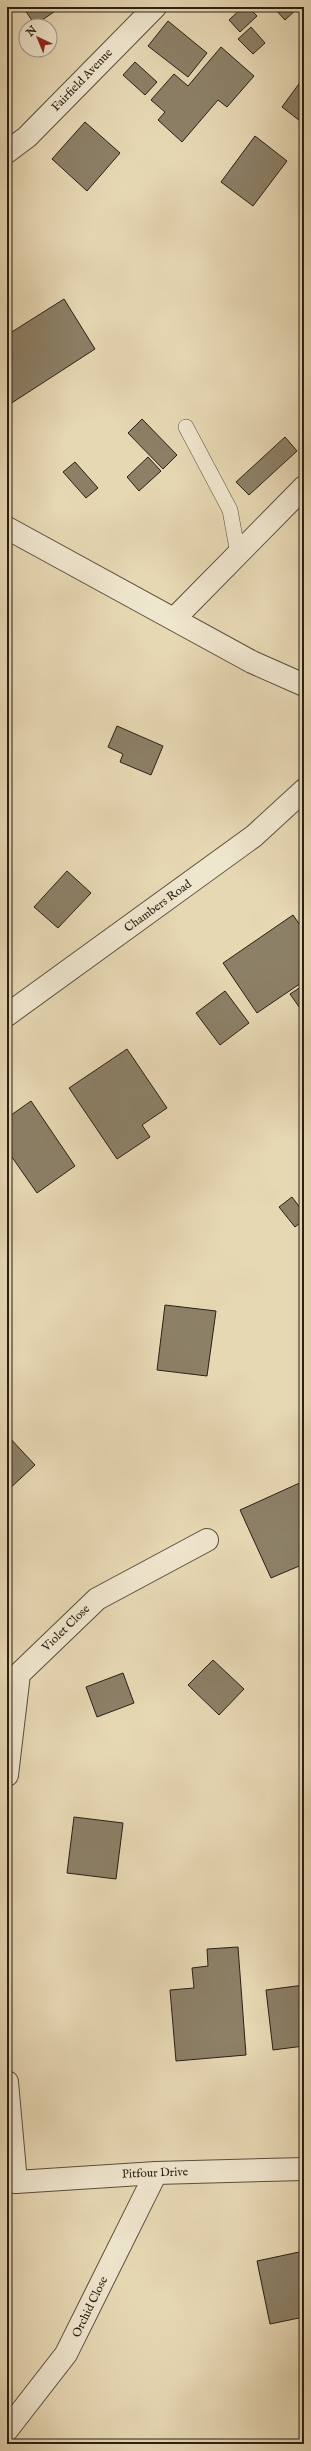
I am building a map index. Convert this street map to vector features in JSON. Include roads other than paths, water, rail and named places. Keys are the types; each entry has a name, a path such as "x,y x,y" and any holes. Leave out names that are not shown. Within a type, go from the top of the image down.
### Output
{"street":[{"name":"Fairfield Avenue","path":"7,152 27,137 155,7"},
{"path":"174,619 304,487"},
{"path":"7,528 252,662 304,685"},
{"name":"Chambers Road","path":"7,1016 254,836 304,790"},
{"name":"Violet Close","path":"7,1775 19,1674 97,1599 207,1540"},
{"path":"7,2082 11,2181"},
{"name":"Pitfour Drive","path":"11,2181 156,2173 304,2169"},
{"name":"Orchid Close","path":"7,2430 66,2354 156,2173"}],"lane":[{"path":"186,427 230,510 238,554"}]}
